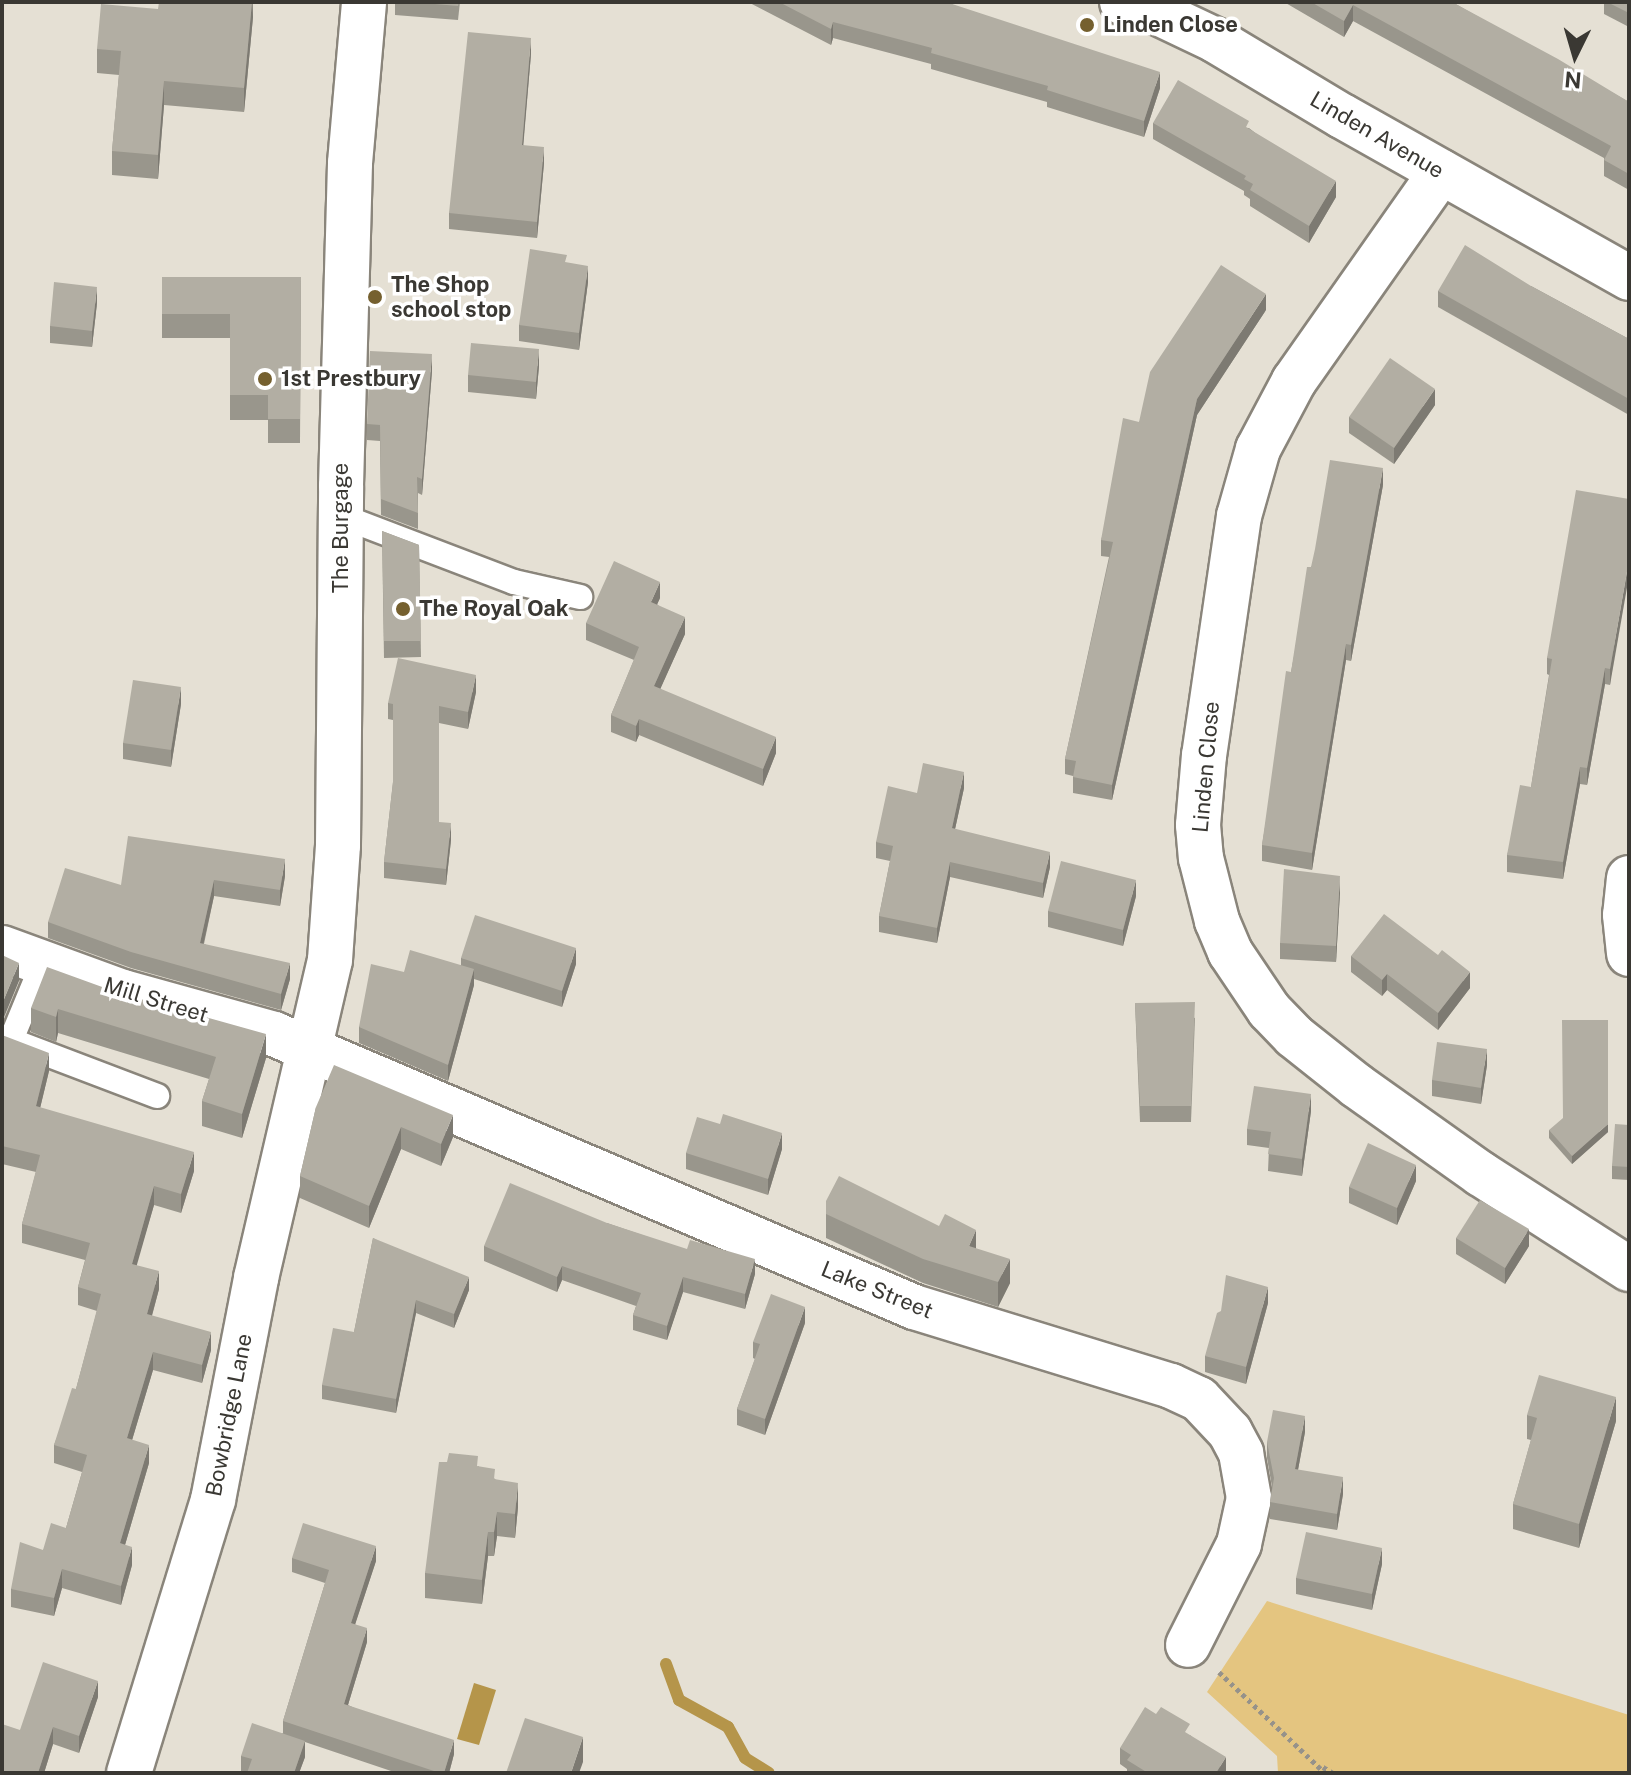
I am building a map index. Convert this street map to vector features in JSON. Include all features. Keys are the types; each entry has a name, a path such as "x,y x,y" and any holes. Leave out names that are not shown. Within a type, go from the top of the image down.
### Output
{"street":[{"name":"The Burgage","path":"309,1052 330,960 338,845 341,516 350,163 364,2"},
{"name":"Linden Avenue","path":"1122,2 1191,27 1629,278"},
{"name":"Linden Close","path":"1441,172 1294,381 1274,414 1254,460 1239,516 1204,755 1198,825 1201,858 1217,921 1230,952 1269,1010 1294,1036 1357,1086 1481,1174 1629,1269"},
{"path":"1629,878 1625,915 1629,954"},
{"name":"Mill Street","path":"2,948 42,965 274,1034 309,1052"},
{"name":"Lake Street","path":"309,1052 914,1307 1171,1386 1199,1399 1230,1432 1244,1464 1249,1498 1239,1544 1188,1645"},
{"name":"Bowbridge Lane","path":"129,1773 213,1500 256,1278 309,1052"}],"lane":[{"path":"341,516 514,582 580,597"},
{"path":"42,965 7,1038 157,1096"}],"path":[{"path":"1188,1645 1324,1770 1333,1773"}],"shaded area":[{"path":"1267,1601 1629,1715 1629,1773 1278,1773 1277,1756 1207,1692"},
{"path":"474,1683 496,1690 479,1745 457,1739"}],"building":[{"path":"159,2 252,2 244,88 164,81 158,155 112,151 121,51 97,49 101,4 158,9"},
{"path":"412,2 459,2 458,6"},
{"path":"779,2 946,2 1160,72 1144,121 1047,90 1048,86 931,53 932,48 833,22 831,29"},
{"path":"1311,2 1452,2 1558,59 1629,102 1629,174 1604,160 1611,146 1353,5 1344,21"},
{"path":"1607,2 1629,2 1629,13"},
{"path":"468,32 531,38 522,145 544,147 537,222 449,213"},
{"path":"1178,80 1249,121 1246,127 1336,181 1309,226 1250,190 1253,184 1244,179 1246,176 1153,123"},
{"path":"1465,245 1531,286 1629,339 1629,399 1438,291"},
{"path":"530,249 567,255 565,262 588,266 579,333 519,325"},
{"path":"1221,265 1266,294 1197,399 1112,785 1073,777 1076,761 1065,759 1113,542 1101,540 1123,418 1139,422 1150,372"},
{"name":"1st Prestbury","path":"162,277 301,277 300,419 268,419 268,395 230,395 230,314 162,314"},
{"path":"54,282 97,287 92,331 50,326"},
{"path":"471,343 539,349 536,382 468,375"},
{"path":"370,351 432,354 422,479 417,477 418,513 381,499 380,425 367,424"},
{"path":"1390,358 1435,389 1394,448 1349,417"},
{"path":"1330,460 1383,468 1351,645 1346,644 1312,853 1262,845 1286,671 1291,672 1307,567 1311,567 1315,549"},
{"path":"1576,490 1629,499 1629,560 1610,669 1605,668 1587,768 1580,767 1563,862 1507,855 1520,785 1531,787 1552,659 1547,658"},
{"path":"382,531 419,545 421,641 384,641"},
{"path":"614,561 660,582 651,602 685,617 654,686 776,737 763,769 639,719 636,726 611,715 639,647 586,623"},
{"path":"398,658 476,675 468,712 439,706 439,822 451,823 446,869 384,862 393,782 393,704 388,703"},
{"path":"133,680 181,687 171,750 123,743"},
{"path":"923,763 964,772 952,828 1050,852 1043,883 950,862 937,928 879,916 893,846 876,842 888,786 917,793"},
{"path":"128,836 285,859 280,890 214,880 200,943 290,963 281,994 131,952 48,922 65,868 121,885"},
{"path":"1061,861 1136,880 1123,930 1048,911"},
{"path":"1284,869 1340,876 1336,946 1280,943"},
{"path":"1384,914 1438,955 1442,950 1470,972 1438,1013 1387,974 1382,980 1351,956"},
{"path":"475,915 576,948 562,991 461,958"},
{"path":"410,950 474,969 448,1065 359,1027 371,964 404,972"},
{"path":"2,955 19,963 2,1004"},
{"path":"47,967 116,992 266,1034 242,1114 202,1101 216,1057 58,1009 56,1017 31,1008"},
{"path":"1195,1002 1191,1106 1140,1106 1135,1003"},
{"path":"1562,1020 1608,1020 1608,1124 1572,1156 1549,1130 1563,1118"},
{"path":"2,1035 49,1053 36,1106 194,1152 181,1194 154,1186 132,1264 159,1271 147,1314 211,1332 202,1365 153,1352 127,1438 149,1445 120,1543 132,1547 121,1586 62,1569 54,1598 11,1589 20,1542 43,1550 51,1523 66,1528 87,1455 54,1445 72,1388 76,1389 101,1294 78,1287 90,1243 22,1224 40,1155 2,1146"},
{"path":"1437,1042 1487,1049 1481,1088 1432,1080"},
{"path":"334,1065 453,1115 441,1144 401,1127 369,1206 300,1176 316,1107"},
{"path":"1254,1086 1311,1094 1302,1159 1268,1154 1271,1132 1247,1129"},
{"path":"723,1114 782,1133 768,1179 686,1153 697,1117 720,1124"},
{"path":"1615,1124 1629,1125 1629,1167 1612,1166"},
{"path":"1368,1143 1416,1165 1397,1208 1349,1187"},
{"path":"839,1176 939,1226 945,1214 976,1230 969,1246 1010,1259 998,1282 923,1259 826,1214 826,1201"},
{"path":"510,1183 607,1223 687,1249 690,1240 755,1259 745,1294 683,1277 667,1326 633,1315 641,1293 562,1266 557,1277 484,1246"},
{"path":"1480,1200 1529,1229 1505,1268 1456,1238"},
{"path":"373,1238 469,1277 454,1314 416,1300 396,1399 322,1385 333,1328 354,1332"},
{"path":"1226,1275 1268,1287 1246,1367 1205,1356 1217,1313 1221,1311"},
{"path":"771,1294 805,1307 765,1419 737,1409 760,1344 753,1342"},
{"path":"1539,1375 1616,1397 1579,1524 1513,1504 1537,1418 1527,1415"},
{"path":"1273,1410 1305,1416 1295,1469 1343,1477 1337,1514 1270,1502 1274,1478 1267,1442"},
{"path":"449,1453 478,1456 477,1466 495,1469 494,1479 518,1483 515,1514 497,1512 494,1532 488,1532 482,1580 425,1573 439,1462 447,1462"},
{"path":"303,1523 376,1546 351,1623 367,1628 344,1704 454,1740 444,1773 283,1721 329,1570 292,1558"},
{"path":"1306,1532 1382,1548 1372,1594 1296,1578"},
{"path":"43,1662 98,1681 79,1736 53,1727 38,1773 2,1773 2,1724 20,1730"},
{"path":"1145,1707 1156,1714 1161,1707 1190,1724 1185,1732 1226,1757 1216,1773 1148,1773 1127,1760 1131,1755 1120,1748"},
{"path":"525,1718 583,1737 571,1773 506,1773"},
{"path":"252,1723 305,1741 294,1773 247,1773 252,1759 241,1756"}],"waterway":[{"path":"666,1664 679,1700 728,1727 745,1758 769,1773"}],"place":[{"name":"Linden Close","path":"1087,25"},
{"name":"The Shop school stop","path":"375,297"},
{"name":"1st Prestbury","path":"265,379"},
{"name":"The Royal Oak","path":"403,609"}]}
